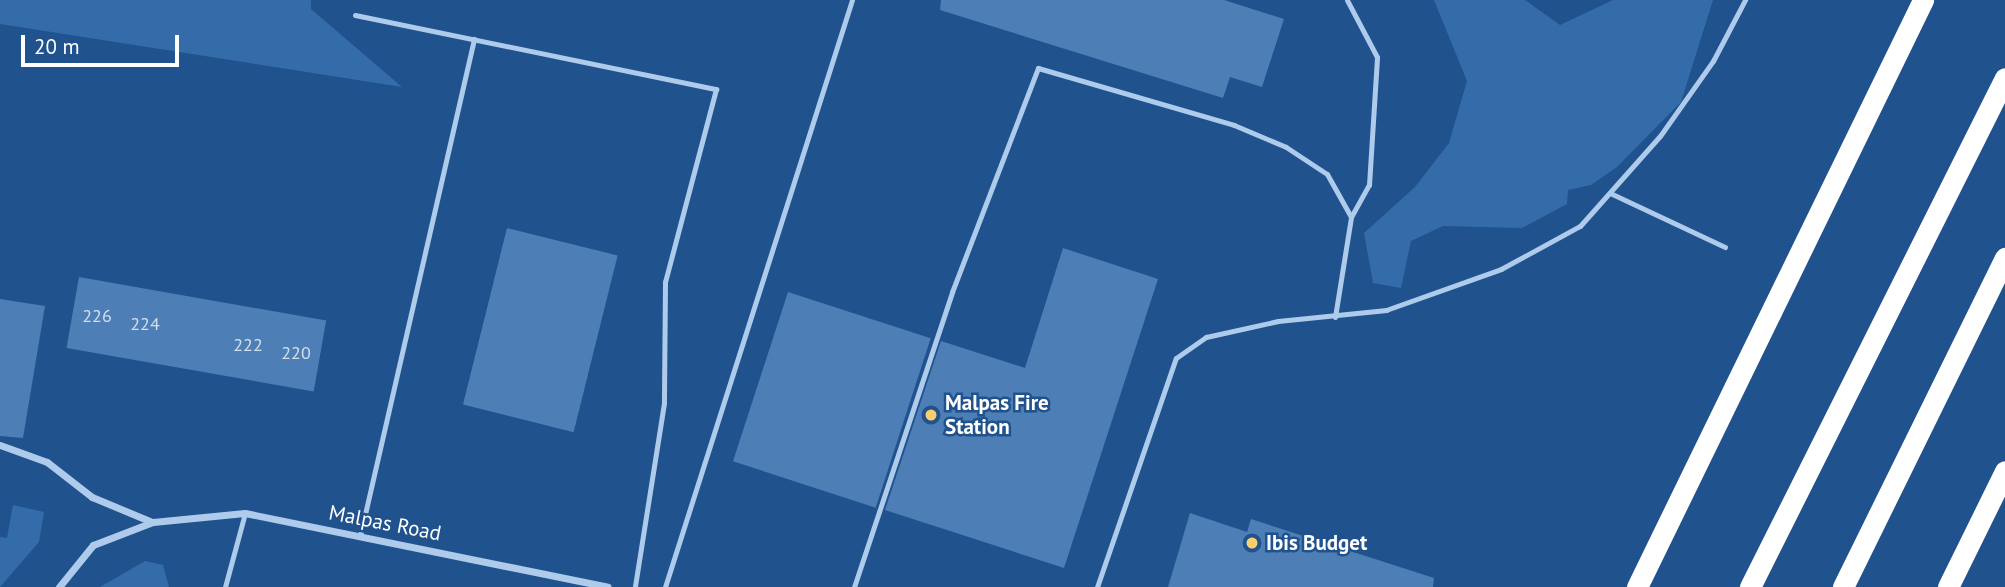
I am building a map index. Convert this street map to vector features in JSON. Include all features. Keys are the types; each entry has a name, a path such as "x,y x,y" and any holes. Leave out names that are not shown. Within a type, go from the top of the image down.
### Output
{"highway":[{"path":"1637,587 1923,0"},
{"path":"1750,587 2005,78"},
{"path":"1843,587 2005,258"},
{"path":"1948,587 2005,471"}],"street":[{"name":"Malpas Road","path":"0,446 47,462 92,497 153,522"},
{"name":"Malpas Road","path":"59,587 93,545 153,522 245,513 608,587"}],"lane":[{"path":"665,587 852,0"},
{"path":"1335,317 1351,217 1369,185 1377,57 1346,0"},
{"path":"1097,587 1176,358 1206,337 1386,310 1501,270 1580,226 1610,194 1713,61 1745,0"},
{"path":"355,15 716,89 665,282 664,402 635,587"},
{"path":"360,536 474,39"},
{"path":"854,587 952,292 1038,68 1234,125 1286,147 1327,174 1351,217"},
{"path":"1610,194 1725,247"},
{"path":"225,587 245,513"}],"shaded area":[{"path":"0,0 311,0 311,9 402,87 0,24"},
{"path":"1434,0 1525,0 1560,25 1613,0 1713,0 1681,102 1617,167 1591,185 1568,190 1567,204 1522,228 1443,226 1411,241 1401,288 1373,283 1364,233 1415,187 1449,143 1467,81"},
{"path":"13,505 44,512 39,542 0,587 0,537 7,538"},
{"path":"145,561 163,565 169,587 100,587"}],"building":[{"path":"941,0 1224,0 1284,19 1262,87 1230,77 1223,98 940,10"},
{"path":"507,228 618,256 574,432 463,405"},
{"name":"Malpas Fire Station","path":"1063,248 1158,279 1064,568 885,510 941,341 1025,368"},
{"path":"79,277 326,321 314,391 66,348"},
{"path":"788,292 931,338 876,508 733,461"},
{"path":"0,299 45,306 23,438 0,436"},
{"name":"Ibis Budget","path":"1190,513 1247,532 1251,519 1434,578 1433,587 1168,587"}],"place":[{"name":"Malpas Fire Station","path":"931,415"},
{"name":"Ibis Budget","path":"1252,543"}]}
